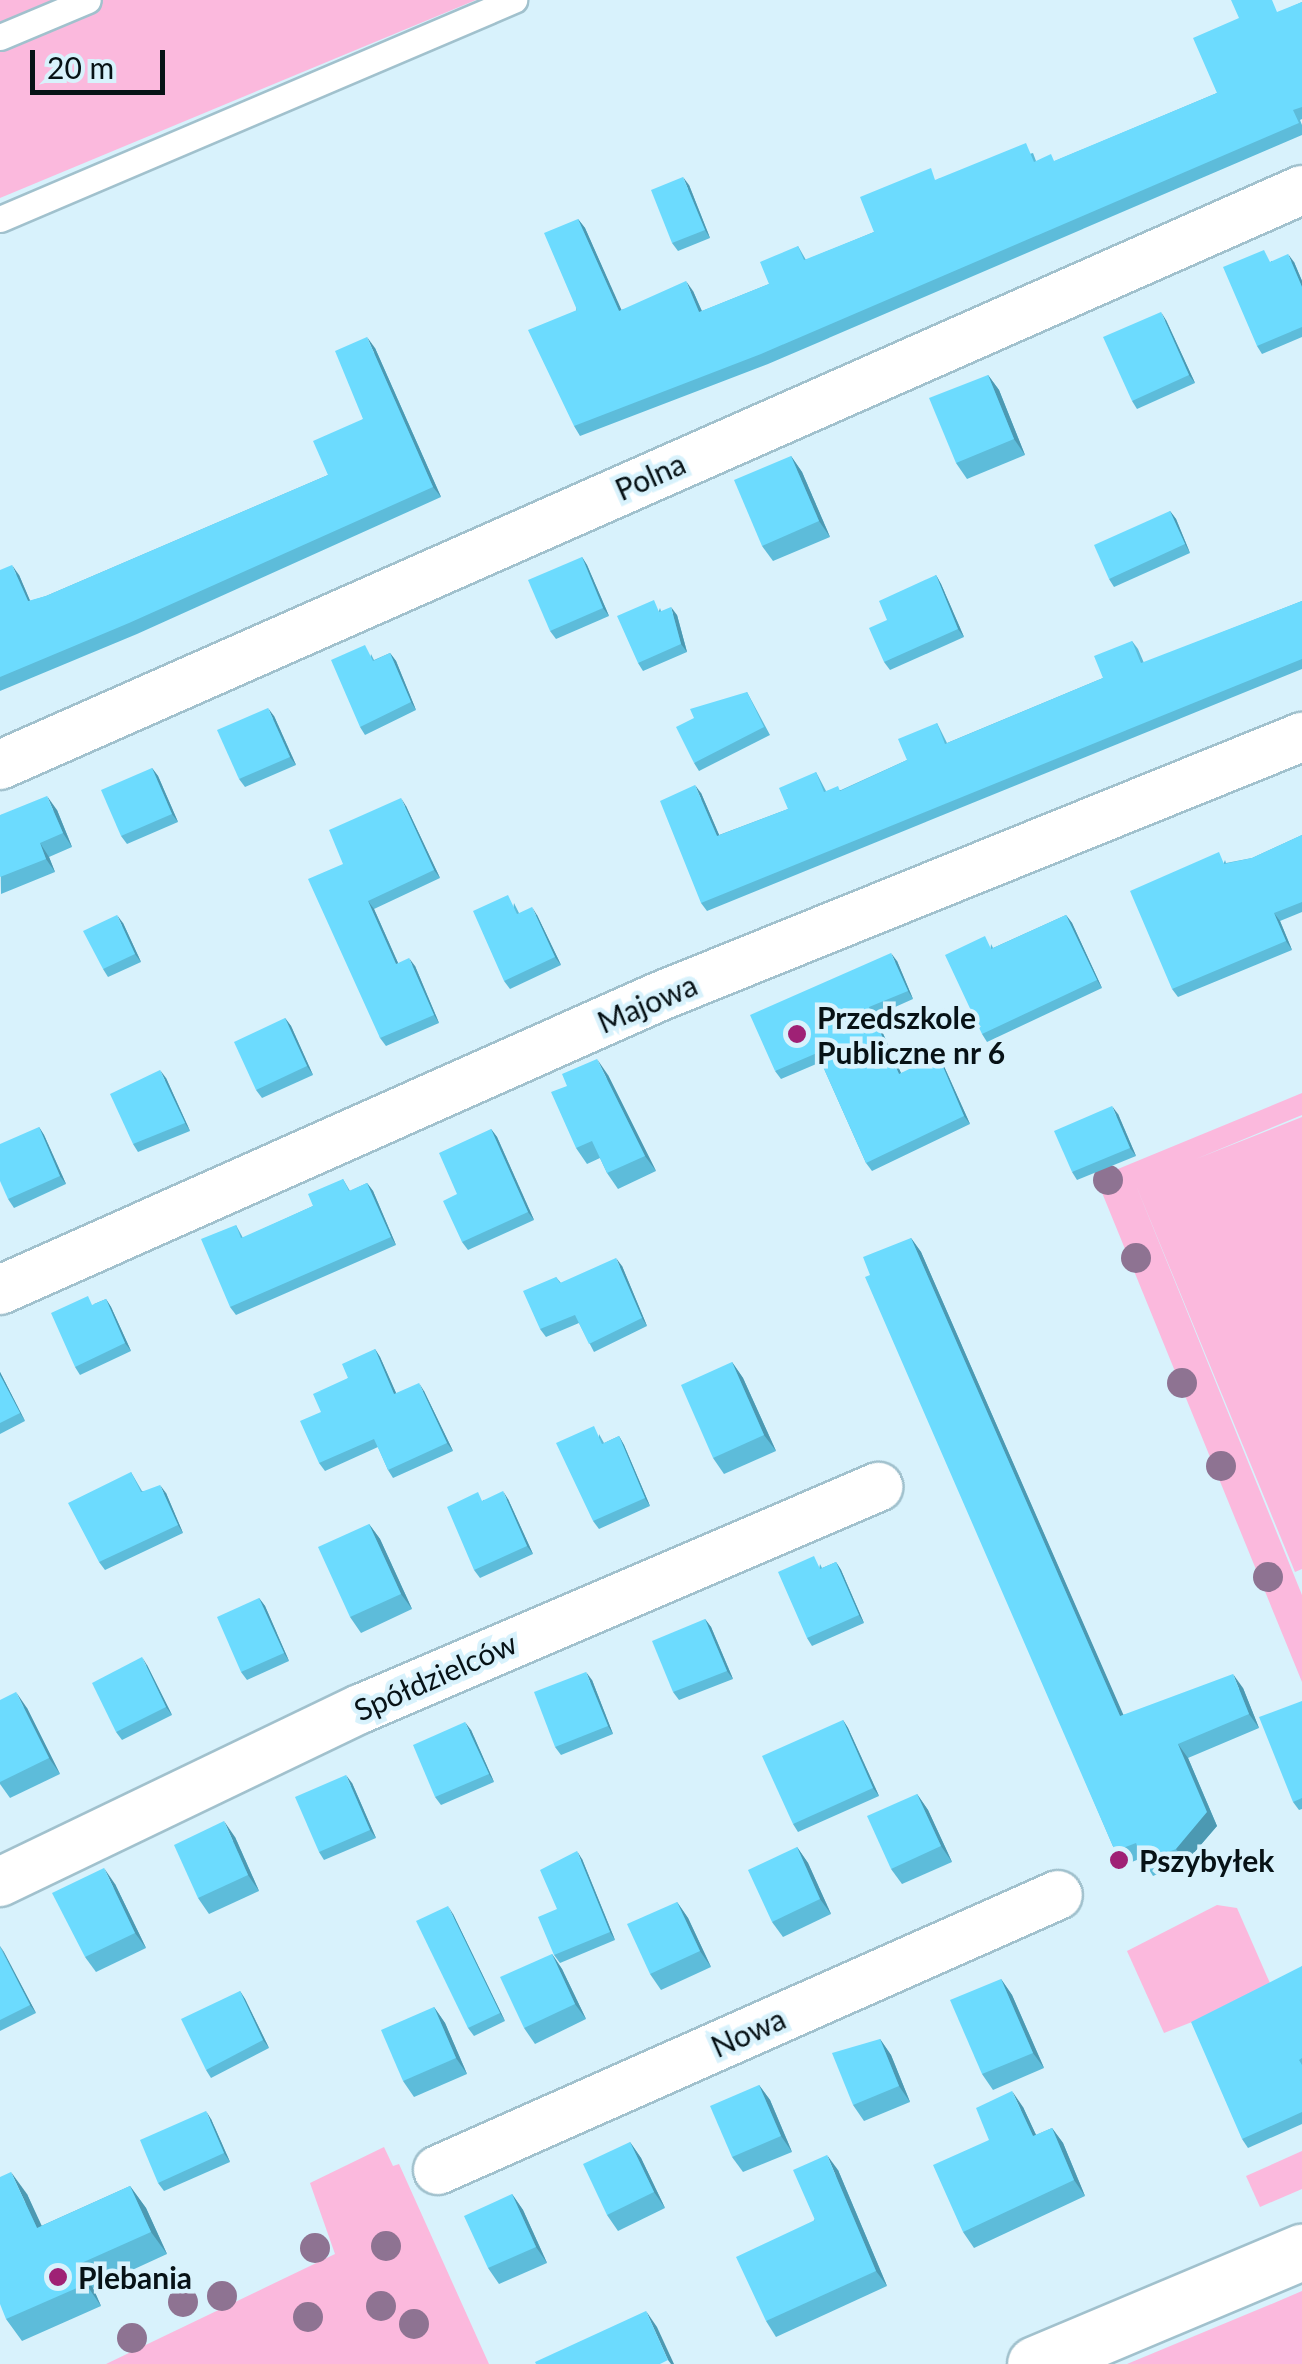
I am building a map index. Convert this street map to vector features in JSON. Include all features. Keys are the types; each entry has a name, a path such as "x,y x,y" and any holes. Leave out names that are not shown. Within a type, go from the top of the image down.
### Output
{"street":[{"name":"Polna","path":"0,764 1302,190"},
{"name":"Majowa","path":"0,1290 658,997 1302,737"},
{"name":"Spółdzielców","path":"0,1882 455,1666 878,1487"},
{"name":"Nowa","path":"438,2170 1058,1895"},
{"path":"1035,2364 1302,2252"}],"lane":[{"path":"0,38 88,0"},
{"path":"0,219 514,0"}],"shaded area":[{"path":"0,0 476,0 0,198"},
{"path":"1302,1093 1302,1115 1196,1159 1302,1117 1302,1569 1295,1572 1135,1183 1302,1595 1302,1682 1096,1178"},
{"path":"1217,1905 1237,1908 1273,1990 1164,2033 1127,1951"},
{"path":"384,2147 393,2166 399,2164 489,2364 106,2364 335,2254 310,2183"},
{"path":"1302,2151 1302,2189 1260,2207 1246,2176"},
{"path":"1302,2291 1302,2364 1127,2364 1274,2303"}],"building":[{"path":"1231,0 1272,0 1277,12 1302,2 1302,107 1293,110 1299,123 761,354 574,426 528,330 577,310 544,233 578,219 619,311 686,281 699,312 769,284 760,262 798,246 804,260 874,232 860,197 931,168 935,180 1026,143 1034,162 1051,154 1054,161 1217,93 1193,38 1239,18"},
{"path":"683,177 705,230 672,243 651,190"},
{"path":"1264,250 1270,262 1288,254 1302,287 1302,327 1257,346 1223,267"},
{"path":"1161,312 1189,375 1132,401 1103,337"},
{"path":"367,337 433,487 0,677 0,570 12,565 28,601 46,596 328,475 313,441 363,419 335,351"},
{"path":"988,375 1014,439 956,463 929,398"},
{"path":"791,456 819,521 762,546 734,480"},
{"path":"1170,511 1185,544 1109,579 1094,545"},
{"path":"582,557 603,608 550,631 528,580"},
{"path":"936,575 958,629 884,662 869,628 887,620 879,601"},
{"path":"654,600 659,612 671,607 681,644 638,663 617,616"},
{"path":"1302,601 1302,659 701,903 660,801 695,785 717,836 788,809 779,788 816,772 824,792 838,786 840,791 907,760 898,739 937,723 945,744 1103,678 1094,656 1132,641 1141,663"},
{"path":"365,645 373,661 390,653 411,702 360,727 331,660"},
{"path":"747,692 764,727 694,763 676,727 694,718 690,709"},
{"path":"268,708 290,757 239,779 217,730"},
{"path":"152,768 172,814 121,836 101,790"},
{"path":"47,796 63,833 40,843 46,859 0,877 0,815"},
{"path":"401,798 434,870 368,901 396,964 409,958 434,1015 380,1038 308,879 343,864 329,830"},
{"path":"1302,835 1302,902 1274,913 1286,941 1172,989 1130,891 1219,852 1224,864 1252,858"},
{"path":"508,895 517,914 532,907 555,957 504,981 473,911"},
{"path":"117,915 135,954 103,969 83,931"},
{"path":"1066,915 1097,980 982,1034 945,955 985,936 991,949"},
{"path":"891,953 908,991 869,1007 899,1074 938,1055 964,1116 866,1163 817,1053 775,1071 750,1015"},
{"path":"285,1018 307,1066 256,1090 234,1042"},
{"path":"597,1059 645,1156 607,1173 592,1141 576,1148 551,1092 567,1086 562,1074"},
{"path":"160,1070 185,1123 133,1144 110,1094"},
{"path":"1112,1106 1130,1148 1072,1172 1054,1131"},
{"path":"39,1127 60,1176 8,1199 0,1181 0,1144"},
{"path":"491,1129 528,1212 462,1242 443,1201 457,1194 439,1153"},
{"path":"343,1179 349,1191 367,1183 391,1237 230,1307 201,1239 236,1225 241,1238 313,1206 308,1194"},
{"path":"911,1238 1120,1716 1233,1674 1249,1714 1178,1744 1207,1812 1176,1849 1143,1862 1136,1843 1115,1851 865,1277 870,1275 863,1257"},
{"path":"616,1258 642,1318 589,1344 575,1315 540,1329 523,1291 556,1277 560,1283"},
{"path":"88,1296 92,1305 106,1299 125,1343 75,1367 51,1313"},
{"path":"375,1349 394,1394 419,1383 447,1443 388,1470 374,1439 319,1463 300,1421 321,1412 313,1394 348,1378 342,1364"},
{"path":"732,1362 764,1435 713,1458 681,1385"},
{"path":"0,1375 20,1413 0,1423"},
{"path":"594,1426 602,1444 619,1436 645,1498 593,1521 556,1443"},
{"path":"131,1472 141,1492 160,1485 178,1525 99,1562 68,1503"},
{"path":"503,1491 527,1546 474,1570 447,1507 478,1492 482,1501"},
{"path":"369,1524 401,1594 350,1617 318,1547"},
{"path":"814,1556 820,1569 836,1562 859,1615 807,1638 778,1572"},
{"path":"259,1598 284,1653 241,1672 217,1617"},
{"path":"705,1619 727,1671 673,1692 652,1641"},
{"path":"142,1657 166,1707 116,1732 92,1683"},
{"path":"586,1672 608,1726 555,1747 534,1692"},
{"path":"16,1692 49,1758 0,1782 0,1700"},
{"path":"1302,1701 1302,1798 1293,1802 1259,1717"},
{"path":"843,1720 873,1788 793,1824 762,1756"},
{"path":"465,1722 489,1774 435,1797 413,1745"},
{"path":"346,1775 370,1830 319,1852 295,1797"},
{"path":"917,1794 941,1846 891,1869 867,1816"},
{"path":"224,1821 248,1875 198,1898 174,1845"},
{"path":"797,1847 820,1899 772,1922 748,1870"},
{"path":"577,1851 610,1932 554,1955 538,1917 557,1909 540,1870"},
{"path":"104,1868 135,1933 85,1957 52,1893"},
{"path":"677,1902 700,1951 650,1974 627,1924"},
{"path":"448,1906 500,2013 468,2028 416,1921"},
{"path":"0,1947 30,2005 0,2020"},
{"path":"552,1954 575,2004 524,2028 500,1977"},
{"path":"1302,1966 1302,2112 1242,2139 1191,2022"},
{"path":"1001,1979 1033,2053 982,2074 950,2000"},
{"path":"240,1991 263,2040 206,2070 181,2019"},
{"path":"434,2007 456,2058 403,2081 381,2030"},
{"path":"880,2039 899,2086 853,2105 832,2053"},
{"path":"759,2085 781,2136 732,2157 710,2106"},
{"path":"1012,2091 1033,2136 1052,2128 1074,2180 963,2232 933,2165 989,2140 976,2108"},
{"path":"206,2111 224,2153 158,2183 140,2140"},
{"path":"630,2142 654,2192 607,2215 583,2164"},
{"path":"827,2155 876,2271 766,2321 736,2257 815,2220 793,2170"},
{"name":"Plebania","path":"11,2172 37,2228 130,2186 151,2232 77,2265 86,2284 6,2319 0,2304 0,2177"},
{"path":"512,2194 536,2247 488,2268 464,2216"},
{"path":"646,2311 668,2360 660,2364 535,2362"}],"place":[{"name":"Przedszkole Publiczne nr 6","path":"797,1034"},
{"name":"Pszybyłek","path":"1119,1860"},
{"name":"Plebania","path":"58,2277"}]}
